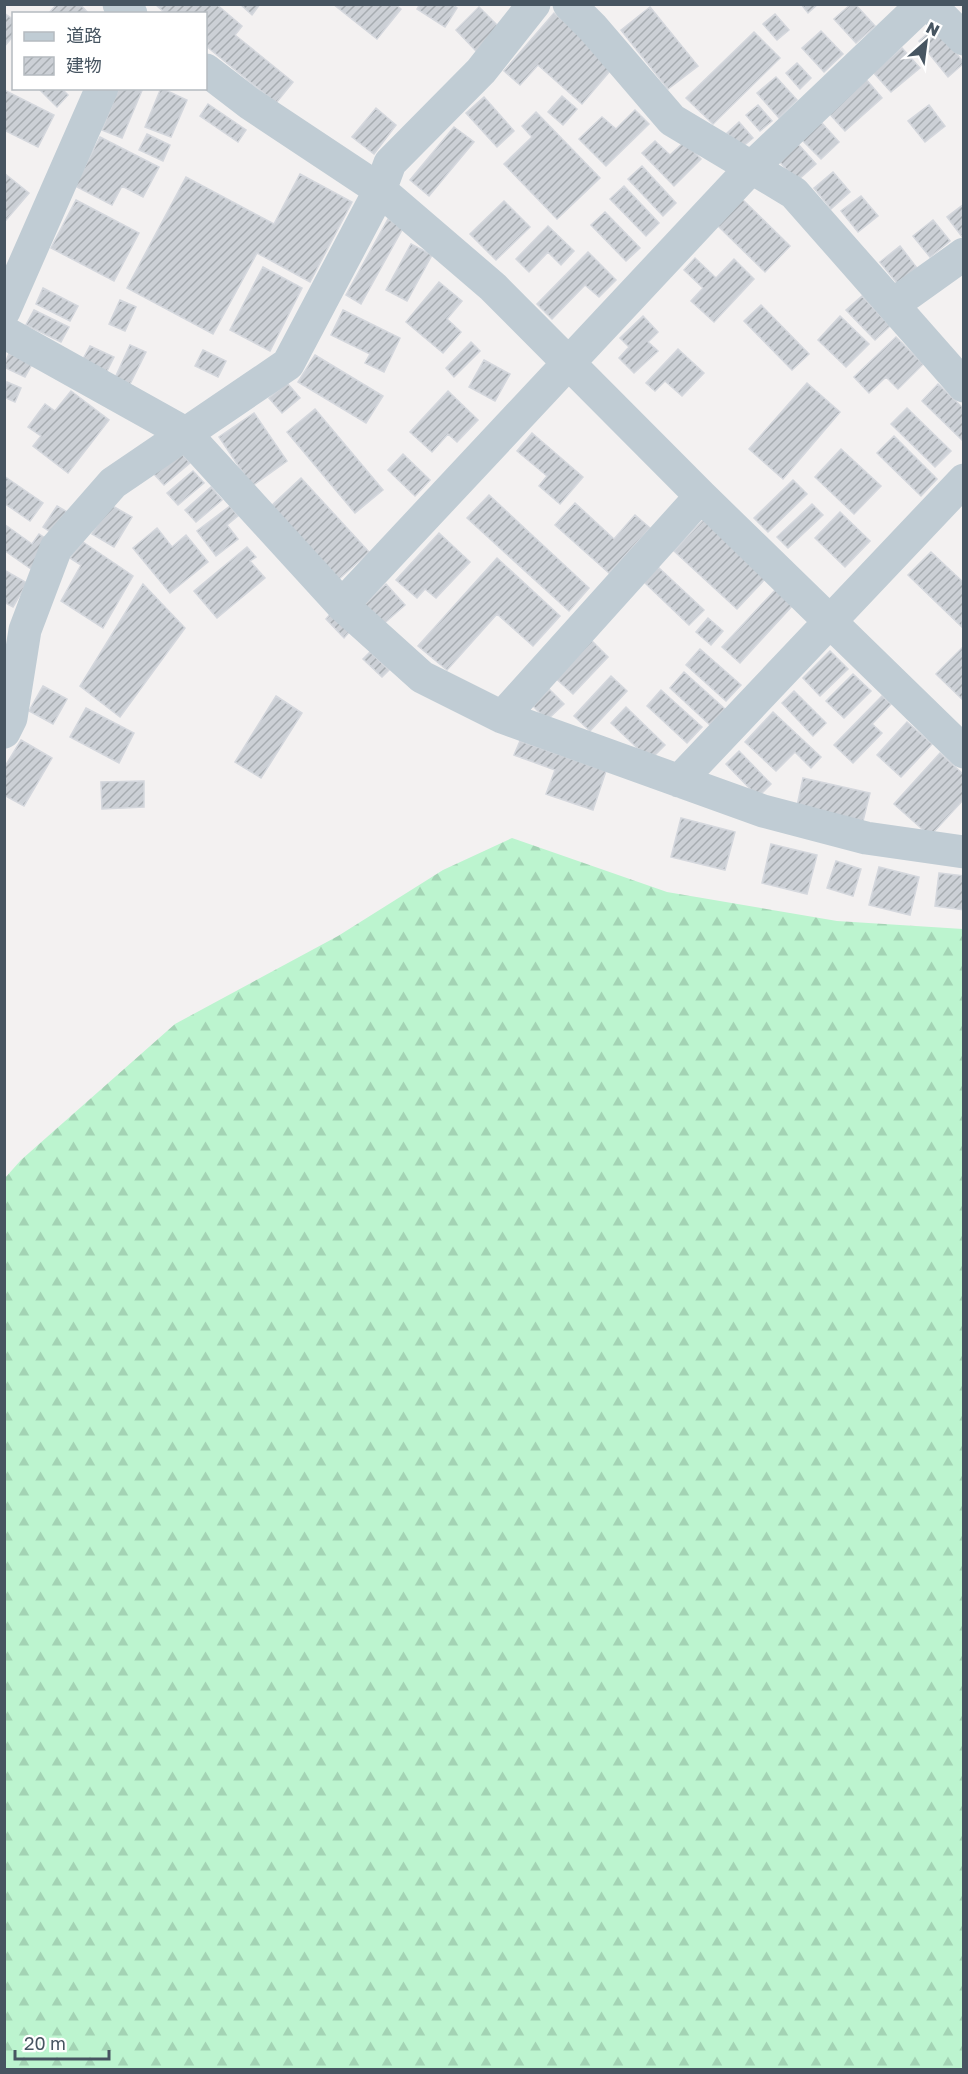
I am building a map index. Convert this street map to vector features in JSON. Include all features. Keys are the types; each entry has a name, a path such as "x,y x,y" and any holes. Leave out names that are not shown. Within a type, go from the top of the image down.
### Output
{"street":[{"path":"4,732 11,718 25,630 56,548 113,483 288,364 380,190 390,163 481,71 534,4"},
{"path":"568,4 593,28 672,120 794,193 894,304 963,386"},
{"path":"342,605 751,168 923,4"},
{"path":"928,4 963,39"},
{"path":"207,71 249,103 380,190 493,287 701,496 963,752"},
{"path":"4,311 101,90"},
{"path":"894,304 963,254"},
{"path":"4,332 185,434 342,605 422,677 502,717 763,811 866,838 963,852"},
{"path":"679,781 963,480"},
{"path":"502,717 701,496"}],"green space":[{"path":"512,838 667,892 837,921 963,929 963,2069 5,2069 5,1178 21,1160 175,1024 338,936 443,870"}],"building":[{"path":"57,4 80,4 87,12 50,12"},
{"path":"155,4 216,4 242,26 235,35 293,82 276,103 207,47 207,12 164,12"},
{"path":"240,4 260,4 252,15"},
{"path":"333,4 395,4 401,9 377,39"},
{"path":"420,4 452,4 457,8 445,27 417,9"},
{"path":"801,4 818,4 808,13"},
{"path":"851,4 855,4 875,26 856,43 834,19"},
{"path":"479,7 500,28 476,51 456,30"},
{"path":"650,7 698,66 668,89 621,30"},
{"path":"4,13 12,19 12,37 4,47"},
{"path":"554,13 615,65 582,104 538,65 520,85 504,71"},
{"path":"775,14 789,30 777,40 763,24"},
{"path":"935,27 964,63 948,77 919,41"},
{"path":"821,31 843,54 824,72 802,48"},
{"path":"754,32 780,58 713,124 686,98"},
{"path":"902,48 920,68 891,92 873,72"},
{"path":"797,63 811,78 800,89 786,73"},
{"path":"776,77 797,100 779,118 757,93"},
{"path":"865,78 882,98 845,131 827,111"},
{"path":"4,90 54,115 38,147 4,130"},
{"path":"40,90 63,90 68,95 57,107"},
{"path":"118,90 142,90 122,138 102,130"},
{"path":"160,90 165,90 187,100 171,137 145,127"},
{"path":"562,96 577,109 563,125 548,112"},
{"path":"484,97 514,131 497,147 466,113"},
{"path":"208,104 246,130 238,142 200,116"},
{"path":"758,105 772,121 760,131 746,115"},
{"path":"929,105 945,126 925,142 908,121"},
{"path":"376,108 396,125 374,154 352,137"},
{"path":"635,110 649,124 606,166 579,139 602,117 616,129"},
{"path":"536,112 600,178 557,219 504,164 532,137 522,126"},
{"path":"739,122 753,138 741,148 727,133"},
{"path":"821,122 839,142 821,159 802,140"},
{"path":"454,127 474,142 429,196 410,180"},
{"path":"147,134 170,145 163,161 139,150"},
{"path":"100,137 159,167 143,197 122,186 112,205 75,186"},
{"path":"655,141 670,155 684,142 701,159 674,186 642,153"},
{"path":"798,144 816,164 797,181 779,161"},
{"path":"642,166 676,203 663,216 628,179"},
{"path":"833,172 850,192 831,209 814,188"},
{"path":"4,173 29,193 6,220 4,219"},
{"path":"300,174 352,202 310,282 257,253 213,334 127,288 186,177 274,224"},
{"path":"624,186 659,223 646,236 610,199"},
{"path":"861,196 878,216 858,232 841,211"},
{"path":"742,199 790,246 765,272 717,225"},
{"path":"76,200 139,233 114,281 51,248"},
{"path":"504,201 530,227 496,260 470,234"},
{"path":"964,204 964,238 963,238 947,217"},
{"path":"605,212 640,248 626,261 591,225"},
{"path":"388,219 403,228 361,304 346,295"},
{"path":"933,220 950,241 930,257 913,236"},
{"path":"548,226 574,251 561,265 548,252 529,272 516,259"},
{"path":"411,244 432,255 407,301 386,290"},
{"path":"900,246 917,268 897,283 880,262"},
{"path":"588,252 616,280 599,297 585,285 552,319 537,304"},
{"path":"695,258 716,278 734,259 754,279 714,322 691,301 703,288 684,270"},
{"path":"263,267 302,288 270,351 230,330"},
{"path":"439,282 462,301 447,319 461,332 443,353 406,322"},
{"path":"43,288 78,306 70,321 36,304"},
{"path":"862,296 890,326 875,340 846,310"},
{"path":"120,300 136,307 125,331 109,324"},
{"path":"761,305 809,354 792,370 744,321"},
{"path":"34,310 69,327 61,342 26,325"},
{"path":"343,310 400,338 384,372 365,363 370,354 331,335"},
{"path":"643,316 658,332 648,342 658,351 634,373 619,358 629,347 620,338"},
{"path":"840,316 869,344 846,367 818,340"},
{"path":"896,337 923,364 898,389 886,377 869,393 854,377"},
{"path":"471,342 480,351 454,377 446,368"},
{"path":"130,345 146,352 129,386 114,380"},
{"path":"90,346 114,357 106,373 82,361"},
{"path":"678,349 704,373 682,396 665,381 655,391 646,383"},
{"path":"203,350 226,361 218,377 195,366"},
{"path":"9,353 32,364 25,377 4,367"},
{"path":"315,355 383,396 366,423 298,382"},
{"path":"484,360 510,374 495,401 469,387"},
{"path":"7,382 21,388 15,402 4,397"},
{"path":"287,383 300,398 282,413 269,398"},
{"path":"807,383 840,412 783,479 749,449"},
{"path":"938,384 964,409 964,442 922,401"},
{"path":"71,391 109,420 68,473 33,446 41,436 28,427 45,404 55,411"},
{"path":"448,391 478,420 457,442 448,434 432,452 410,432"},
{"path":"907,408 951,451 935,467 891,424"},
{"path":"315,409 383,490 355,513 287,432"},
{"path":"254,413 287,461 252,486 219,437"},
{"path":"532,433 583,477 560,504 539,486 547,476 517,451"},
{"path":"894,436 937,479 921,496 877,453"},
{"path":"841,449 881,486 854,514 815,477"},
{"path":"179,451 190,463 164,485 153,473"},
{"path":"403,454 430,480 415,496 388,470"},
{"path":"193,471 204,483 178,505 167,493"},
{"path":"4,476 43,503 30,521 4,503"},
{"path":"301,478 369,552 339,579 271,506"},
{"path":"793,480 807,494 768,532 754,518"},
{"path":"211,487 222,500 196,522 185,510"},
{"path":"489,495 589,588 569,611 467,518"},
{"path":"575,503 614,539 635,515 650,528 609,573 555,525"},
{"path":"109,504 132,517 114,547 92,534"},
{"path":"812,504 823,515 788,548 777,537"},
{"path":"57,506 69,513 55,535 43,527"},
{"path":"230,506 238,516 227,525 238,539 216,556 197,531"},
{"path":"840,512 870,541 845,567 815,538"},
{"path":"704,519 766,578 737,609 674,551"},
{"path":"4,524 32,544 39,534 51,542 31,569 4,550"},
{"path":"157,528 172,547 186,535 208,562 170,593 133,548"},
{"path":"439,533 470,562 436,598 425,589 417,598 396,580"},
{"path":"83,542 133,576 103,628 61,601 81,565 70,558"},
{"path":"247,547 256,557 250,561 265,578 217,618 194,591"},
{"path":"931,552 964,583 962,627 908,575"},
{"path":"497,558 560,616 533,646 497,614 447,670 418,646"},
{"path":"658,567 704,610 689,625 644,582"},
{"path":"4,570 27,583 13,607 4,602"},
{"path":"143,584 185,628 120,717 80,686"},
{"path":"386,584 405,605 380,627 362,607"},
{"path":"776,589 793,605 740,663 722,647"},
{"path":"332,612 351,630 344,638 326,619"},
{"path":"708,618 723,631 711,645 696,632"},
{"path":"588,637 608,657 573,694 552,675"},
{"path":"962,648 964,650 964,701 936,674"},
{"path":"700,649 741,685 726,701 686,665"},
{"path":"830,651 848,669 820,696 803,678"},
{"path":"370,652 389,670 382,677 363,659"},
{"path":"684,672 725,709 710,725 670,688"},
{"path":"853,674 871,691 844,718 826,701"},
{"path":"611,676 627,691 590,731 574,716"},
{"path":"43,686 67,699 53,724 29,711"},
{"path":"549,689 564,704 547,720 533,706"},
{"path":"661,690 702,727 687,743 647,706"},
{"path":"794,691 826,723 813,736 782,703"},
{"path":"276,696 302,713 261,778 235,762"},
{"path":"882,696 891,704 872,724 882,733 853,763 834,745"},
{"path":"626,707 665,745 650,760 611,723"},
{"path":"86,708 134,733 119,763 70,737"},
{"path":"773,712 821,757 811,768 795,752 776,771 745,742"},
{"path":"907,722 932,744 901,777 877,755"},
{"path":"21,740 52,758 24,806 4,795 4,768"},
{"path":"520,741 606,771 593,810 546,794 555,770 514,755"},
{"path":"739,751 771,784 758,797 726,764"},
{"path":"940,753 964,775 964,799 930,836 894,804"},
{"path":"803,778 870,793 863,821 797,806"},
{"path":"144,781 144,807 102,809 101,782"},
{"path":"681,818 735,832 725,870 671,857"},
{"path":"771,844 817,855 807,894 762,883"},
{"path":"836,861 861,869 853,896 827,888"},
{"path":"879,867 919,877 910,915 869,905"},
{"path":"939,873 964,876 964,910 935,906"}]}
